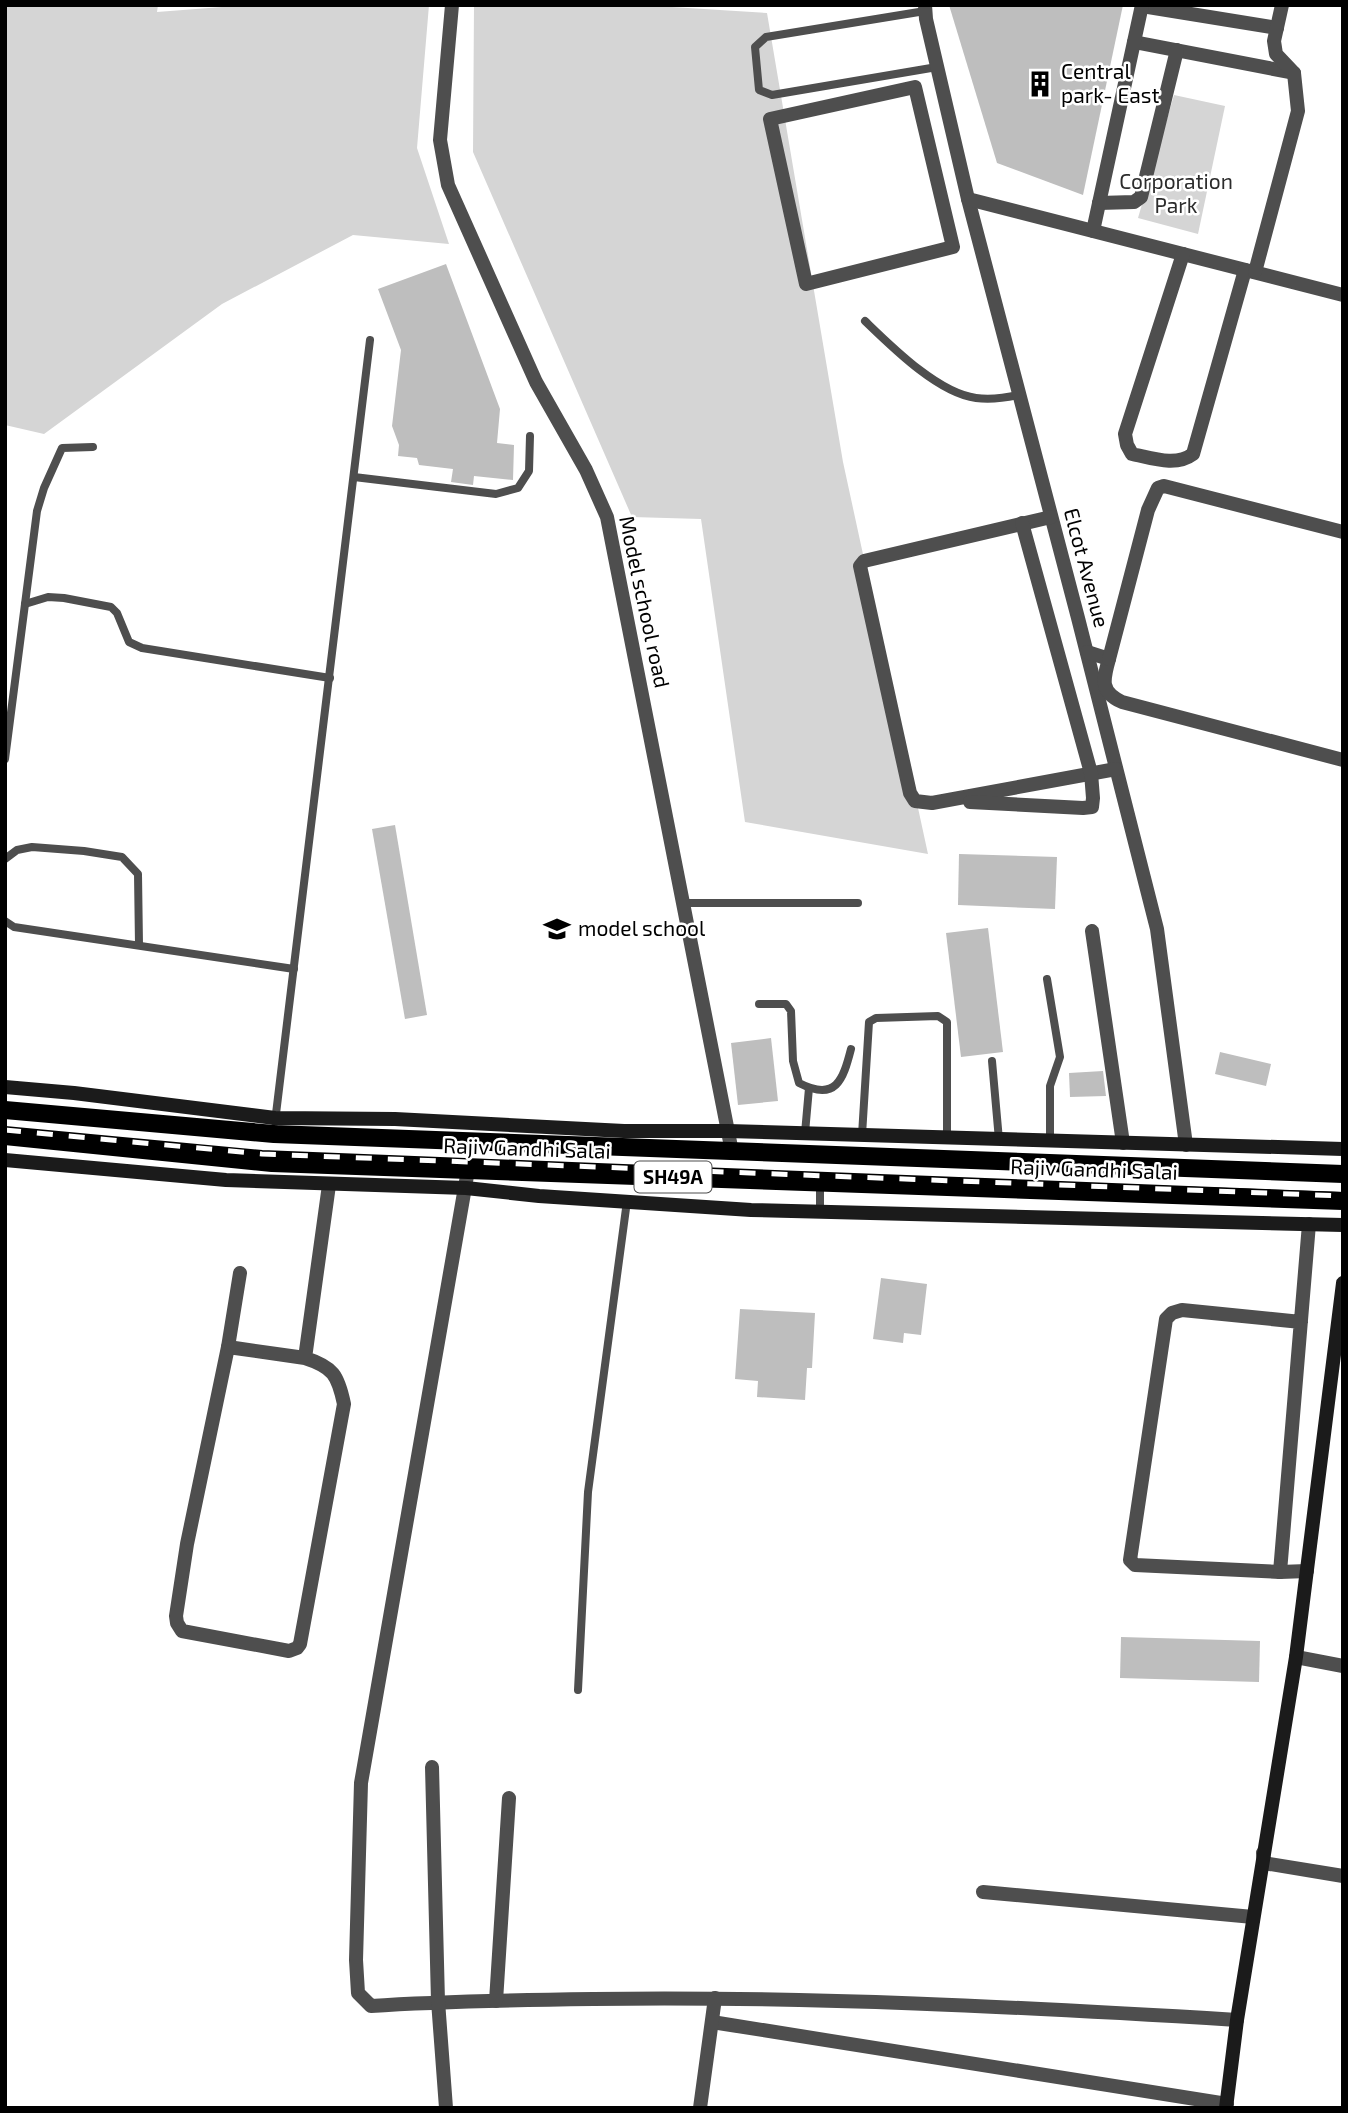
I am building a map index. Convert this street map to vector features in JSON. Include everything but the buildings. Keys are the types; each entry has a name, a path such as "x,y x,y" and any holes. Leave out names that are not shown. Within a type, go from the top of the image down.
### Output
{"main road":[{"name":"Rajiv Gandhi Salai","path":"5,1110 732,1152 1343,1174"},
{"name":"Rajiv Gandhi Salai","path":"5,1136 272,1163 467,1179 820,1182 1343,1201"},
{"path":"1054,1164 1057,1168 1054,1191"},
{"path":"1090,1165 1090,1192"}],"street":[{"name":"Model school road","path":"453,5 440,140 448,185 536,382 586,470 607,517 732,1152"},
{"path":"1093,232 1142,5 1277,28"},
{"path":"1183,254 1125,434 1132,454 1176,462 1186,460 1193,454 1298,111 1294,73 1276,54 1274,41 1282,5"},
{"name":"Elcot Avenue","path":"925,8 968,199 1157,929 1186,1145"},
{"path":"1134,42 1294,73"},
{"path":"1099,203 1134,202 1141,197 1177,50"},
{"path":"915,87 935,167 953,247 806,285 770,119 915,87"},
{"path":"935,167 959,160"},
{"path":"968,199 1343,295"},
{"path":"1343,532 1164,486 1158,488 1148,510 1104,682 1110,697 1122,702 1343,760"},
{"path":"1051,517 864,561 860,566 911,793 915,801 932,803 1116,769"},
{"path":"948,800 1092,807 1091,773 1022,523"},
{"path":"1087,652 1109,659"},
{"path":"1092,931 1123,1143"},
{"path":"5,1087 74,1093 275,1126 396,1119 624,1131 728,1130 947,1139 1343,1149"},
{"path":"5,1160 226,1180 329,1185 467,1179 539,1196 751,1210 1343,1225"},
{"path":"467,1179 361,1783 356,1959 358,1993 371,2006 438,2001 715,1998 1072,2010 1237,2020"},
{"path":"305,1358 329,1185"},
{"path":"1280,1572 1309,1224"},
{"path":"228,1346 305,1358 325,1365 334,1373 341,1388 344,1404 300,1644 294,1650 188,1633 182,1631 177,1623 187,1544 228,1346 240,1273"},
{"path":"712,2022 1227,2106 1237,2020 1296,1657 1343,1283"},
{"path":"1301,1322 1182,1310 1172,1313 1166,1319 1130,1560 1135,1565 1144,1567 1307,1572"},
{"path":"1296,1657 1343,1666"},
{"path":"432,1767 438,2001 446,2108"},
{"path":"496,2001 509,1798"},
{"path":"1263,1853 1264,1863 1343,1876"},
{"path":"984,1892 1253,1917"},
{"path":"701,2108 715,1998"}],"lane":[{"path":"925,8 766,37 755,47 759,90 772,95 937,67"},
{"path":"865,321 908,360 954,391 976,398 998,399 1019,395"},
{"path":"275,1126 370,340"},
{"path":"355,477 496,494 518,488 529,471 530,436"},
{"path":"5,759 37,511 62,448 93,447"},
{"path":"25,604 48,597 111,607 117,613 129,642 142,648 330,678"},
{"path":"5,859 17,850 32,847 121,857 138,873 139,945"},
{"path":"683,903 858,903"},
{"path":"5,920 14,927 294,968"},
{"path":"1047,979 1060,1057 1050,1086 1051,1142"},
{"path":"759,1004 786,1004 791,1012 793,1061 799,1083 809,1088 825,1089 837,1085 844,1075 851,1049"},
{"path":"862,1135 869,1023 876,1018 938,1016 947,1022 947,1139"},
{"path":"992,1061 999,1140"},
{"path":"805,1133 809,1088"},
{"path":"820,1182 820,1213"},
{"path":"578,1690 588,1492 627,1201"}],"green space":[{"path":"5,5 158,5 157,12 248,5 429,5 417,148 449,244 353,235 222,304 44,434 5,425"},
{"path":"474,5 640,5 767,13 843,462 928,854 745,822 701,519 632,517 473,152"},
{"name":"Corporation Park","path":"1174,95 1225,106 1198,234 1138,218"}],"railway":[{"path":"5,1130 262,1154 1343,1196"}],"place":[{"name":"Central park- East","path":"1040,84"},
{"name":"model school","path":"557,929"}]}
